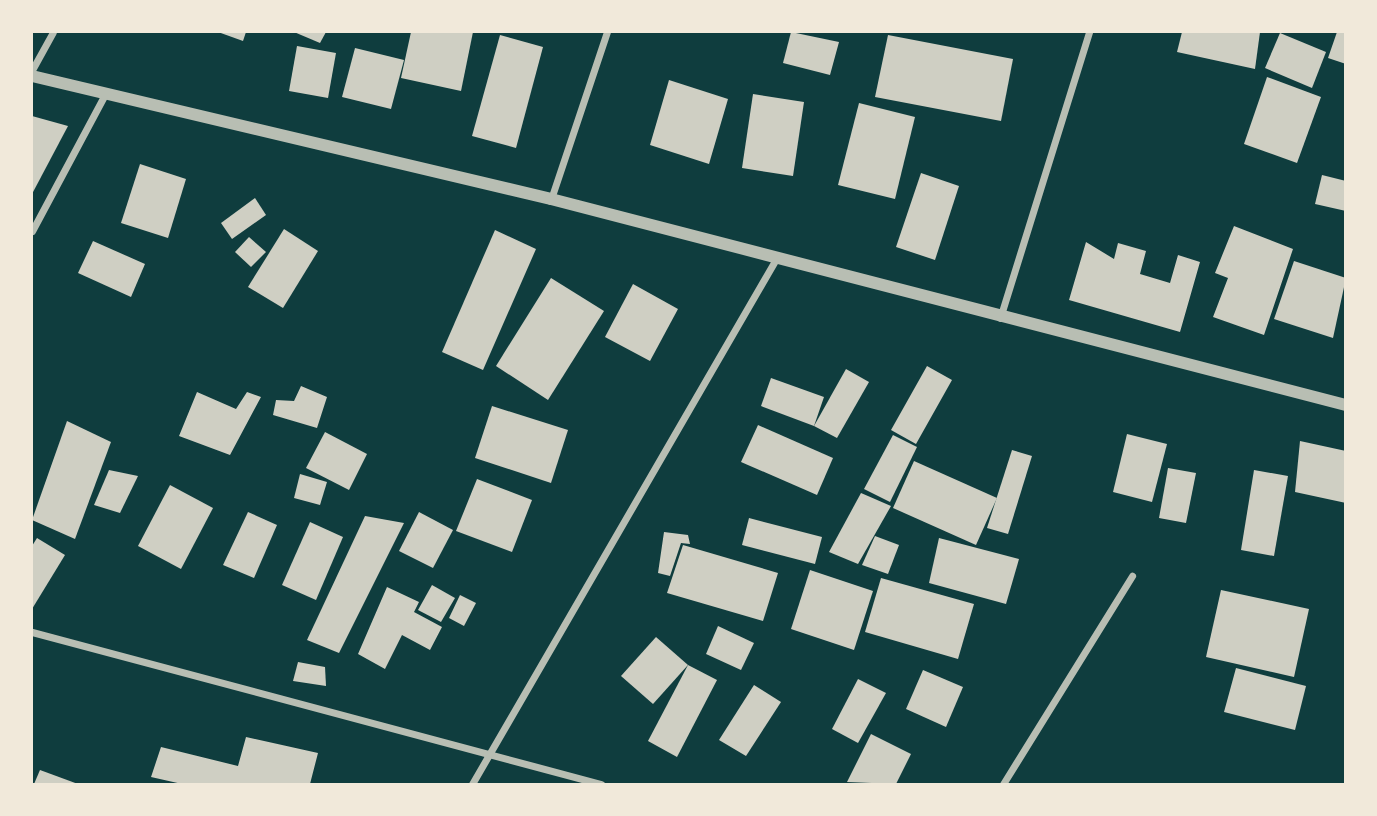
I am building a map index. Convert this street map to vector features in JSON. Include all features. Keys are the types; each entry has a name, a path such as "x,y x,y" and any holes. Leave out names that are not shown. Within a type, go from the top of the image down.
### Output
{"street":[{"path":"32,71 53,32"},
{"path":"551,199 607,32"},
{"path":"999,318 1089,32"},
{"path":"32,76 551,199 999,318 1346,405"},
{"path":"32,231 105,94"},
{"path":"472,785 776,259"},
{"path":"1003,785 1132,576"},
{"path":"32,632 601,785"}],"building":[{"path":"218,32 246,32 243,41"},
{"path":"294,32 326,32 320,43"},
{"path":"411,32 473,32 461,91 401,78"},
{"path":"791,32 839,42 830,75 783,63"},
{"path":"1182,32 1260,32 1255,69 1177,52"},
{"path":"1337,32 1346,32 1346,64 1328,58"},
{"path":"1280,33 1326,52 1312,88 1265,68"},
{"path":"500,35 543,47 516,148 472,136"},
{"path":"888,35 1013,59 1001,121 875,97"},
{"path":"297,46 336,53 328,98 289,91"},
{"path":"355,48 404,60 391,109 342,97"},
{"path":"1267,77 1321,97 1297,163 1244,144"},
{"path":"669,80 728,99 709,164 650,145"},
{"path":"753,94 804,102 793,176 742,168"},
{"path":"859,103 915,117 895,199 838,185"},
{"path":"32,116 68,126 32,194"},
{"path":"140,164 186,179 168,238 121,223"},
{"path":"921,173 959,186 935,260 896,247"},
{"path":"1322,175 1346,181 1346,211 1315,204"},
{"path":"255,198 266,215 232,239 221,223"},
{"path":"1234,226 1293,249 1264,335 1213,317 1228,278 1215,273"},
{"path":"284,229 318,251 283,308 248,287"},
{"path":"495,230 536,249 483,370 442,352"},
{"path":"249,237 266,252 251,267 235,252"},
{"path":"93,241 145,264 131,297 78,273"},
{"path":"1086,242 1114,259 1118,243 1146,251 1140,274 1170,283 1178,255 1200,262 1180,332 1069,300"},
{"path":"1294,261 1346,278 1333,338 1274,319"},
{"path":"551,278 604,311 548,400 496,366"},
{"path":"633,284 678,309 650,361 605,337"},
{"path":"927,366 952,380 916,444 891,430"},
{"path":"846,369 869,382 837,438 814,426"},
{"path":"771,378 824,397 814,426 761,406"},
{"path":"301,386 327,397 317,428 273,415 276,400 294,401"},
{"path":"197,392 236,409 247,392 261,397 230,455 179,436"},
{"path":"492,406 568,430 551,483 475,458"},
{"path":"67,421 111,442 75,539 32,520"},
{"path":"758,425 833,458 817,495 741,462"},
{"path":"325,432 367,454 349,490 306,468"},
{"path":"1127,434 1167,444 1152,502 1113,492"},
{"path":"893,435 917,447 890,502 864,489"},
{"path":"1300,441 1346,451 1346,503 1295,492"},
{"path":"1012,450 1032,456 1008,534 987,528"},
{"path":"914,461 997,498 976,545 893,508"},
{"path":"1168,468 1196,473 1186,523 1159,518"},
{"path":"109,470 138,476 120,513 94,505"},
{"path":"1254,470 1288,476 1274,556 1241,550"},
{"path":"300,474 327,482 320,505 294,498"},
{"path":"477,479 532,500 512,552 456,531"},
{"path":"170,485 213,508 181,569 138,546"},
{"path":"861,493 891,506 858,564 829,552"},
{"path":"248,512 277,525 254,578 223,565"},
{"path":"419,512 453,530 433,568 399,551"},
{"path":"365,516 404,523 339,653 307,640"},
{"path":"749,518 822,537 815,564 742,545"},
{"path":"310,522 343,537 316,600 282,585"},
{"path":"664,532 688,535 690,544 681,543 670,576 658,573"},
{"path":"875,536 899,545 888,574 862,565"},
{"path":"37,538 65,555 32,609 32,546"},
{"path":"939,538 1019,559 1006,604 929,583"},
{"path":"683,545 778,573 763,621 667,593"},
{"path":"810,570 873,591 854,650 791,629"},
{"path":"881,578 974,604 958,659 865,632"},
{"path":"432,585 455,598 441,622 418,610"},
{"path":"387,587 419,602 414,612 442,627 430,650 402,635 385,669 358,654"},
{"path":"1221,590 1309,609 1294,677 1206,657"},
{"path":"460,595 476,603 464,626 449,618"},
{"path":"718,626 754,643 741,670 706,654"},
{"path":"656,637 688,665 653,704 621,676"},
{"path":"298,662 325,667 326,686 293,681"},
{"path":"688,665 717,680 677,757 648,741"},
{"path":"1236,668 1306,686 1295,730 1224,712"},
{"path":"923,670 963,687 946,727 906,709"},
{"path":"858,679 886,693 858,743 832,729"},
{"path":"754,685 781,702 746,756 719,740"},
{"path":"871,734 911,754 896,784 847,782"},
{"path":"246,737 318,753 310,784 182,784 151,777 161,747 238,766"},
{"path":"40,770 78,784 34,784"}]}
